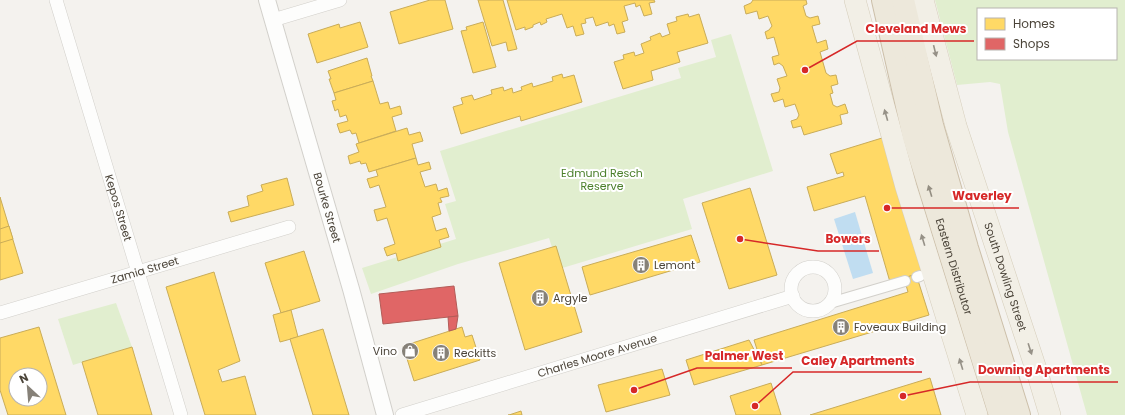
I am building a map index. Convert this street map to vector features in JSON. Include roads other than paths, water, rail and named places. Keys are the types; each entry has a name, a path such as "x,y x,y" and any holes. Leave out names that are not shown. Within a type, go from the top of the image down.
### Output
{"highway":[{"name":"Eastern Distributor","path":"883,0 914,137 1000,415"},
{"name":"Eastern Distributor","path":"903,0 932,125 967,248 1019,415"},
{"path":"932,125 1019,366 1033,415"}],"main road":[{"path":"855,0 906,187 977,415"},
{"name":"South Dowling Street","path":"923,0 956,126 1038,372 1050,415"}],"street":[{"name":"Kepos Street","path":"56,0 181,415"},
{"name":"Bourke Street","path":"267,0 351,289 385,415"},
{"path":"273,20 340,0"},
{"name":"Zamia Street","path":"0,313 289,227"},
{"path":"830,303 835,289 831,276 820,268 806,268 800,271 792,282 792,296 802,307 809,310 824,308 830,303 905,281"},
{"name":"Charles Moore Avenue","path":"402,415 792,296"}],"water":[{"path":"855,212 873,273 853,279 834,219"}],"place":[{"name":"Cleveland Mews","path":"805,70"},
{"name":"Waverley","path":"887,208"},
{"name":"Bowers","path":"740,239"},
{"name":"Lemont","path":"641,265"},
{"name":"Argyle","path":"540,298"},
{"name":"Foveaux Building","path":"841,327"},
{"name":"Vino","path":"410,351"},
{"name":"Reckitts","path":"441,353"},
{"name":"Palmer West","path":"634,390"},
{"name":"Downing Apartments","path":"903,396"},
{"name":"Caley Apartments","path":"755,406"}],"park label":[{"name":"Edmund Resch Reserve","path":"602,179"}]}
